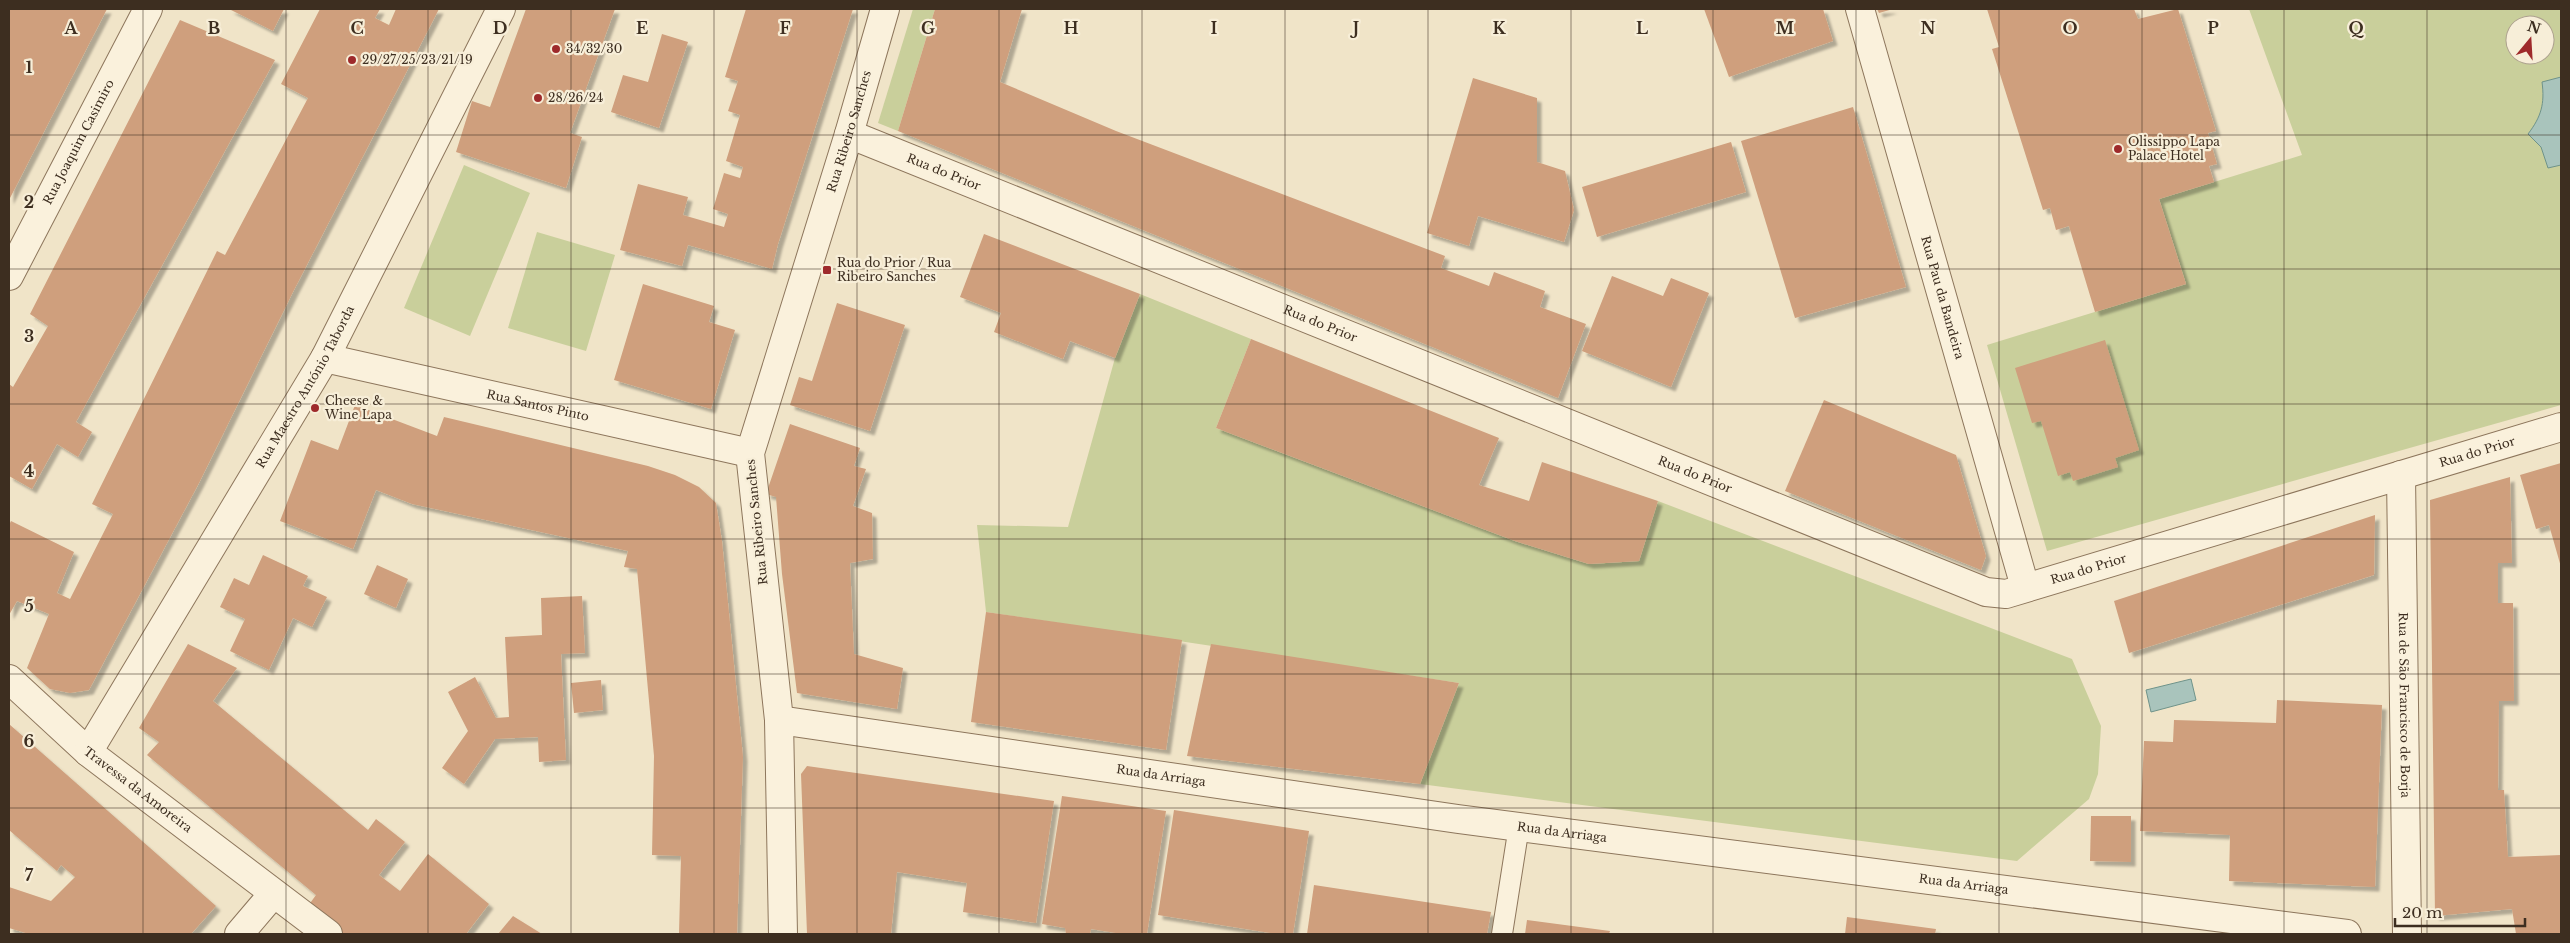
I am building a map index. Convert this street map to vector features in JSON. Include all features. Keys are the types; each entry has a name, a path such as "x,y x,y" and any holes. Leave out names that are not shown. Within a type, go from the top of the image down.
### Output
{"street":[{"name":"Rua Joaquim Casimiro","path":"9,276 148,9"},
{"name":"Rua Maestro António Taborda","path":"88,752 325,358 501,9"},
{"name":"Rua Ribeiro Sanches","path":"782,934 779,720 750,453 849,134 885,9"},
{"name":"Rua Pau da Bandeira","path":"1860,9 2025,587"},
{"name":"Rua do Prior","path":"849,134 1986,592 2006,594 2561,427"},
{"name":"Rua Santos Pinto","path":"325,358 750,453"},
{"name":"Rua de São Francisco de Borja","path":"2401,475 2407,934"},
{"name":"Travessa da Amoreira","path":"9,678 88,752 328,934"},
{"name":"Rua da Arriaga","path":"779,720 1448,818 2347,934"},
{"path":"239,934 273,894"}],"lane":[{"path":"1502,934 1519,826"}],"green space":[{"path":"913,9 935,9 898,131 878,123"},
{"path":"2249,9 2561,9 2561,405 2047,551 1987,345 2186,284 2159,199 2302,155"},
{"path":"464,165 530,193 470,336 404,308"},
{"path":"537,232 615,255 586,351 508,328"},
{"path":"1140,294 1251,339 1216,428 1515,541 1589,564 1639,561 1658,501 2072,659 2101,726 2098,774 2089,799 2017,861 1420,784 1459,683 986,612 977,525 1068,527 1115,358"}],"water":[{"path":"2561,77 2561,165 2548,168 2541,147 2528,134 2541,110 2543,97 2542,82"},
{"path":"2191,679 2196,700 2151,712 2146,690"}],"building":[{"path":"9,9 107,9 9,200"},
{"path":"229,9 284,9 273,31"},
{"path":"320,9 380,9 375,18 389,25 396,9 439,9 294,290 199,483 89,690 70,693 50,689 27,668 49,614 17,601 9,615 9,525 11,521 74,552 57,593 70,599 113,514 92,504 217,251 225,255 308,98 281,84"},
{"path":"526,9 615,9 570,133 582,137 566,188 456,152 472,101 490,107"},
{"path":"746,9 853,9 778,244 772,269 688,245 682,266 620,250 638,184 688,197 683,215 724,227 728,214 713,209 724,173 740,178 743,167 726,161 740,115 728,111 738,81 725,77"},
{"path":"935,9 1022,9 1000,82 1116,131 1445,256 1441,268 1489,286 1494,272 1545,291 1540,307 1586,324 1558,398 898,131"},
{"path":"1704,9 1823,9 1833,41 1729,77"},
{"path":"1877,9 1893,9 1879,13"},
{"name":"Olissippo Lapa Palace Hotel","path":"1987,9 2134,9 2138,19 2178,9 2216,131 2208,133 2217,164 2209,166 2214,182 2159,199 2186,284 2095,312 2069,226 2056,230 2050,208 2043,210 1992,49 1999,47"},
{"path":"180,20 275,60 76,422 92,432 78,457 57,444 32,489 9,476 9,384 13,387 48,326 30,314"},
{"path":"662,34 688,42 659,128 611,112 623,75 648,82"},
{"path":"1473,78 1537,98 1537,162 1565,171 1574,210 1564,242 1478,216 1469,246 1427,233"},
{"path":"1853,107 1906,287 1795,318 1741,141"},
{"path":"1731,142 1746,192 1597,237 1582,187"},
{"path":"984,234 1140,294 1115,358 1070,341 1063,359 994,332 1001,313 960,297"},
{"path":"1612,276 1663,296 1671,278 1709,293 1671,387 1582,351"},
{"path":"643,284 714,306 709,322 735,330 711,409 614,380"},
{"path":"837,303 905,325 870,431 790,405 799,377 812,381"},
{"path":"1251,339 1499,438 1479,485 1529,501 1542,462 1658,501 1639,561 1589,564 1515,541 1216,428"},
{"path":"2105,340 2139,450 2115,458 2118,467 2073,481 2070,472 2058,476 2041,421 2032,423 2015,368"},
{"path":"1824,400 1956,455 1986,556 1981,570 1785,491"},
{"path":"355,405 437,436 444,417 648,466 675,475 699,487 716,503 722,541 743,757 737,934 679,934 681,856 652,855 654,756 637,569 624,567 628,551 412,504 376,490 353,549 280,521 311,440 338,450"},
{"path":"790,424 860,448 854,466 866,469 853,506 872,513 873,559 850,563 854,654 903,668 897,709 797,693 782,574 776,497 766,494"},
{"path":"2561,463 2561,567 2549,525 2536,529 2520,475"},
{"path":"2510,477 2512,563 2498,563 2498,603 2513,603 2514,701 2499,701 2498,790 2504,790 2508,857 2561,855 2561,934 2516,934 2512,909 2435,916 2430,500"},
{"path":"2375,515 2374,575 2129,653 2114,601"},
{"path":"263,555 308,576 303,586 327,597 312,627 293,618 269,670 230,651 245,619 220,607 234,578 249,585"},
{"path":"377,565 408,579 396,608 364,594"},
{"path":"582,596 585,653 561,654 566,760 539,762 538,737 495,739 464,784 442,768 468,731 448,692 475,677 496,718 509,717 505,637 542,635 541,598"},
{"path":"986,612 1182,640 1166,750 971,722"},
{"path":"188,644 237,668 213,701 368,830 376,819 405,842 379,875 400,891 428,854 489,904 466,934 344,934 308,906 316,895 147,755 159,742 139,728"},
{"path":"1211,644 1459,683 1420,784 1187,756"},
{"path":"601,680 603,710 574,713 571,683"},
{"path":"2277,700 2382,705 2375,887 2229,881 2230,835 2140,831 2144,741 2173,742 2174,720 2276,723"},
{"path":"9,724 216,906 191,934 29,934 9,928 9,887 51,901 75,877 61,865 57,871 9,830"},
{"path":"807,766 1054,801 1036,923 963,912 967,883 897,872 891,934 807,934 801,774"},
{"path":"1062,796 1166,811 1147,934 1122,934 1091,929 1090,934 1066,934 1065,928 1042,924"},
{"path":"1174,810 1309,831 1293,934 1276,934 1158,915"},
{"path":"2091,816 2131,816 2131,862 2090,861"},
{"path":"1314,885 1491,912 1487,934 1307,934"},
{"path":"513,916 542,934 498,934"},
{"path":"1847,917 1936,929 1935,934 1845,934"},
{"path":"1527,920 1610,931 1609,934 1525,934"}],"place":[{"name":"34/32/30","path":"556,49"},
{"name":"29/27/25/23/21/19","path":"352,60"},
{"name":"28/26/24","path":"538,98"},
{"name":"Olissippo Lapa Palace Hotel","path":"2118,149"},
{"name":"Rua do Prior / Rua Ribeiro Sanches","path":"827,270"},
{"name":"Cheese & Wine Lapa","path":"315,408"}]}
